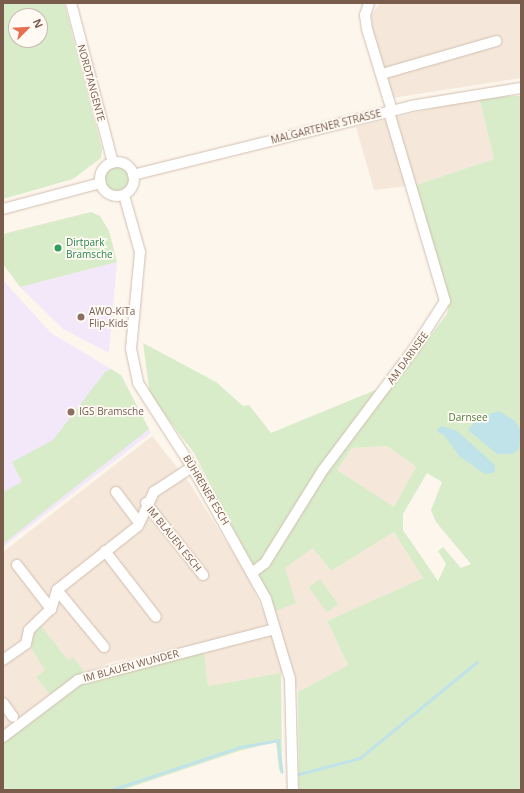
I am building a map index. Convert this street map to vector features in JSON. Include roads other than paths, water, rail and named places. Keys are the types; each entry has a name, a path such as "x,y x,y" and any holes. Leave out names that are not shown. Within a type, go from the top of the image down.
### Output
{"street":[{"name":"NORDTANGENTE","path":"71,3 113,163"},
{"path":"370,3 365,15 382,74 390,111"},
{"path":"382,74 496,40"},
{"name":"MALGARTENER STRASSE","path":"133,175 390,111 521,88"},
{"name":"AM DARNSEE","path":"253,572 266,563 323,470 414,349 445,301 390,111"},
{"path":"113,163 123,164 133,175 132,186 124,195 110,194 101,183 102,170 113,163"},
{"path":"3,209 101,183"},
{"name":"BÜHRENER ESCH","path":"124,195 140,252 140,281 131,334 134,367 147,400 192,467 253,572 275,629 290,679 293,790"},
{"name":"IM BLAUEN ESCH","path":"57,590 138,526 138,521 146,503 154,492 192,467"},
{"name":"IM BLAUEN ESCH","path":"116,492 138,521"},
{"name":"IM BLAUEN ESCH","path":"146,503 203,575"},
{"path":"105,551 156,617"},
{"path":"17,565 51,609"},
{"path":"3,660 26,644 29,630 51,609 57,590"},
{"path":"57,590 104,646"},
{"name":"IM BLAUEN WUNDER","path":"3,737 78,680 275,629"},
{"path":"3,703 13,717"}],"water":[{"path":"499,411 515,421 521,431 519,449 512,454 497,454 468,430 477,418"},
{"path":"442,426 457,431 495,465 495,472 485,474 460,457 444,435 439,433 437,429"}],"waterway":[{"path":"299,774 360,758 477,662"},
{"path":"111,790 240,747 278,740 282,772"}],"place":[{"name":"Dirtpark Bramsche","path":"58,248"},
{"name":"AWO-KiTa Flip-Kids","path":"81,317"},
{"name":"IGS Bramsche","path":"71,412"}],"park label":[{"name":"Darnsee","path":"468,418"}]}
